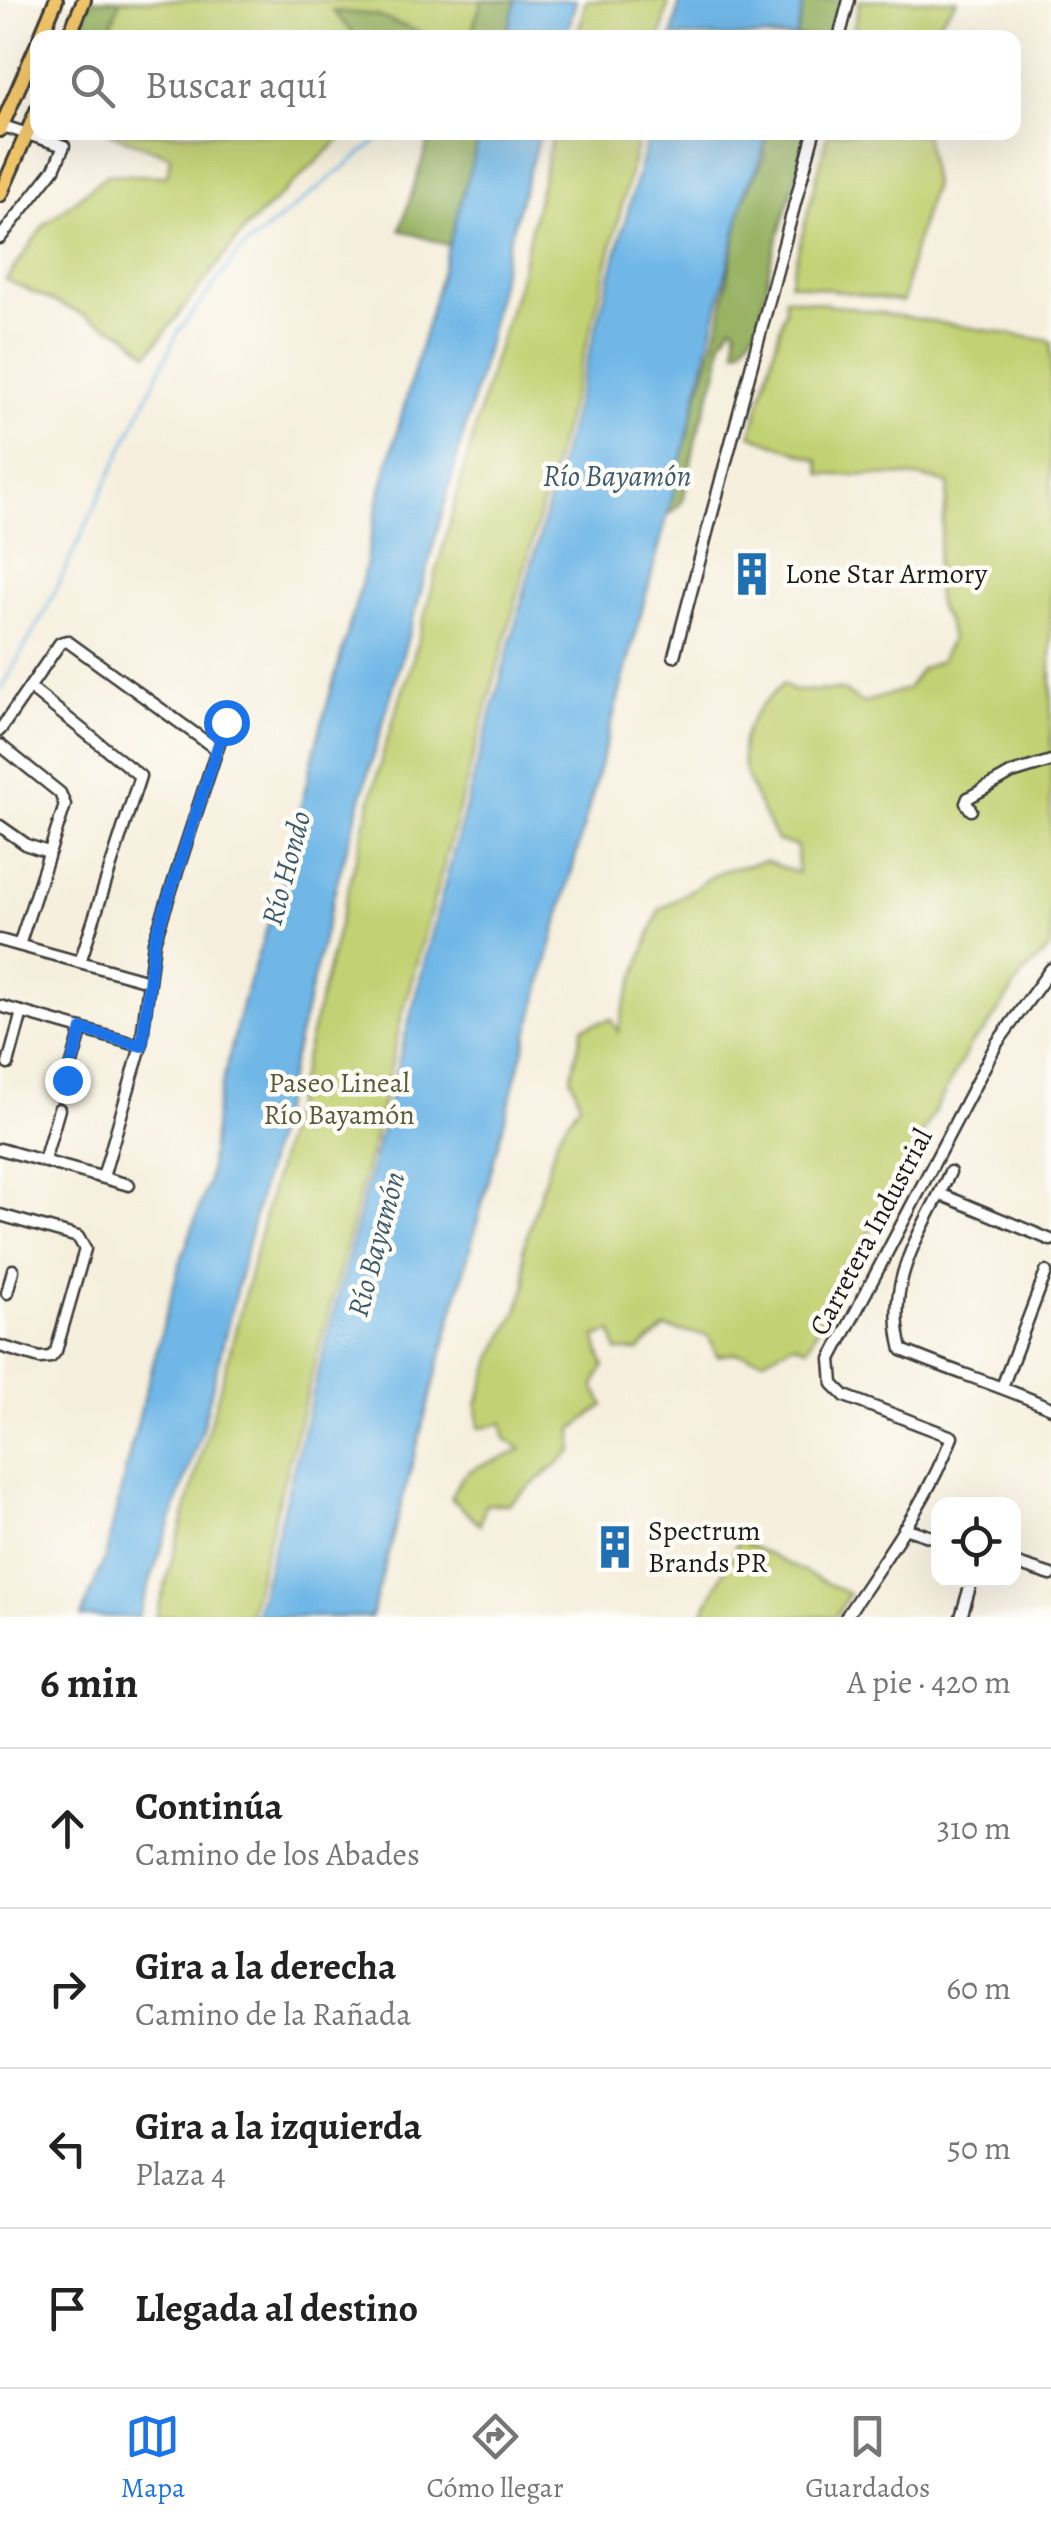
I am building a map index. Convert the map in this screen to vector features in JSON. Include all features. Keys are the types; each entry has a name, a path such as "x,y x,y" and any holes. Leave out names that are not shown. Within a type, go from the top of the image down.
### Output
{"main road":[{"path":"43,30 56,0"},
{"path":"71,30 84,0"},
{"path":"1,127 30,62"},
{"path":"0,102 10,96 24,76"},
{"path":"0,195 30,126"}],"street":[{"path":"841,30 849,0"},
{"path":"1,127 30,134"},
{"path":"0,238 54,168 64,146 47,140"},
{"path":"674,656 812,140"},
{"path":"0,730 60,643 67,641 216,750"},
{"path":"30,688 140,776 80,962"},
{"path":"103,1178 142,1046 154,942 226,722"},
{"path":"0,745 64,798 65,806 18,945"},
{"path":"971,810 966,803 968,798 1012,774 1051,760"},
{"path":"0,826 48,852"},
{"path":"0,940 148,982"},
{"name":"Carretera Industrial","path":"846,1617 904,1528 942,1463 952,1437 845,1396 833,1384 831,1358 996,1043 1051,969"},
{"path":"0,1006 142,1046"},
{"path":"8,1064 22,1012"},
{"path":"67,1080 82,1029"},
{"path":"44,1161 59,1109"},
{"path":"0,1149 129,1185"},
{"path":"950,1172 899,1280 902,1350 1051,1408"},
{"path":"940,1194 1051,1240"},
{"path":"0,1215 78,1237 85,1249 51,1357 40,1358 0,1346"},
{"path":"1002,1386 1046,1272"},
{"path":"904,1528 931,1537"},
{"path":"1021,1565 1051,1574"},
{"path":"960,1617 970,1587"}],"green space":[{"path":"92,0 120,0 109,30 80,30"},
{"path":"120,0 482,0 472,30 414,30 375,15 335,11 351,30 110,30"},
{"path":"482,0 516,0 508,30 473,30"},
{"path":"586,0 669,0 663,30 579,30"},
{"path":"806,0 844,0 836,30 778,30"},
{"path":"860,0 957,0 933,30 854,30"},
{"path":"333,11 375,15 414,30 351,30"},
{"path":"127,140 340,140 246,228 148,354 128,335 6,280 44,225 108,174 167,176 171,156"},
{"path":"429,140 478,140 450,246 400,230"},
{"name":"Paseo Lineal Río Bayamón","path":"551,140 638,140 598,302 401,1020 366,1170 249,1617 156,1617 229,1355 384,749 518,284"},
{"path":"761,140 807,140 771,260 759,324 741,349 736,350 736,327 732,325 722,341 719,368 697,434 683,501 670,514 665,511 720,320 742,203 764,158"},
{"path":"826,140 926,140 933,185 903,302 790,283"},
{"path":"785,297 1051,341 1051,947 1024,973 985,1031 972,1042 807,1348 794,1343 764,1359 734,1353 717,1356 709,1336 665,1328 638,1351 617,1351 612,1332 595,1337 604,1366 594,1386 604,1405 573,1429 573,1451 509,1504 486,1504 480,1525 451,1498 456,1485 471,1470 522,1449 505,1439 503,1423 479,1428 477,1405 493,1356 517,1312 526,1285 523,1249 558,1135 580,1103 571,1077 583,1027 611,1019 618,1032 659,910 721,871 765,861 798,873 797,846 777,841 742,759 749,724 762,705 783,684 793,691 843,690 862,703 907,689 921,669 940,661 951,640 947,621 938,607 935,574 949,484 902,476 821,474 818,460 751,435 785,310"},
{"path":"739,1540 849,1594 835,1617 701,1617"}],"water":[{"path":"516,0 576,0 568,30 508,30"},
{"path":"680,0 805,0 798,30 674,30"},
{"name":"Río Hondo","path":"478,140 538,140 507,247 487,347 422,588 337,882 201,1433 138,1617 81,1617 105,1558 179,1266 208,1183 216,1109 244,997 282,882 362,581 379,497"},
{"name":"Río Bayamón","path":"647,140 766,140 747,186 674,491 371,1617 255,1617 438,909"}],"waterway":[{"path":"0,690 46,610 178,332 240,251 378,140"}],"place":[{"name":"Lone Star Armory","path":"752,574"},
{"name":"Spectrum Brands PR","path":"615,1547"}],"route":[{"path":"67,1080 82,1029 142,1046 154,942 226,722"}]}
